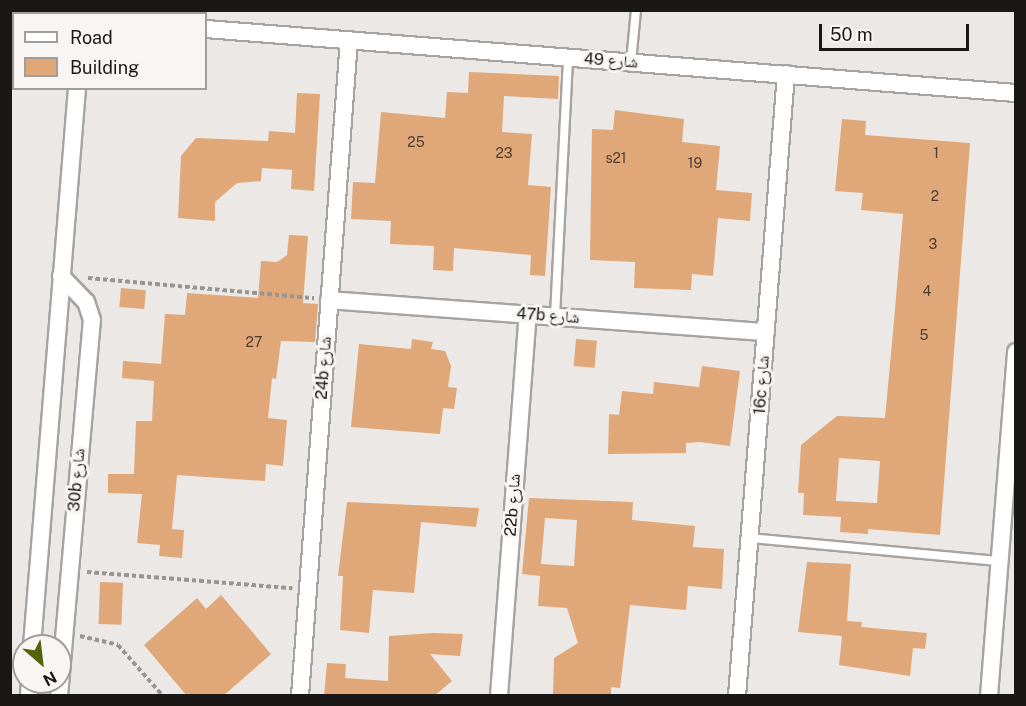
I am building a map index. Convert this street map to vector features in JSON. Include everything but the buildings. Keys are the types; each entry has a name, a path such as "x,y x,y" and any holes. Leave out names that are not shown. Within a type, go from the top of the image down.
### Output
{"street":[{"name":"شارع 49","path":"207,29 1016,93"},
{"name":"24b شارع","path":"300,696 349,40"},
{"name":"16c شارع","path":"737,696 786,74"},
{"name":"30b شارع","path":"33,634 77,90"},
{"name":"30b شارع","path":"59,696 92,320 86,302 61,276"},
{"name":"47b شارع","path":"329,300 766,332"},
{"name":"22b شارع","path":"499,696 528,315"},
{"path":"989,696 1016,352"}],"lane":[{"path":"631,62 636,10"},
{"path":"555,316 568,57"},
{"path":"750,538 999,561"}],"path":[{"path":"61,276 329,300"},
{"path":"69,571 308,590"},
{"path":"63,633 118,645 163,696"}]}
